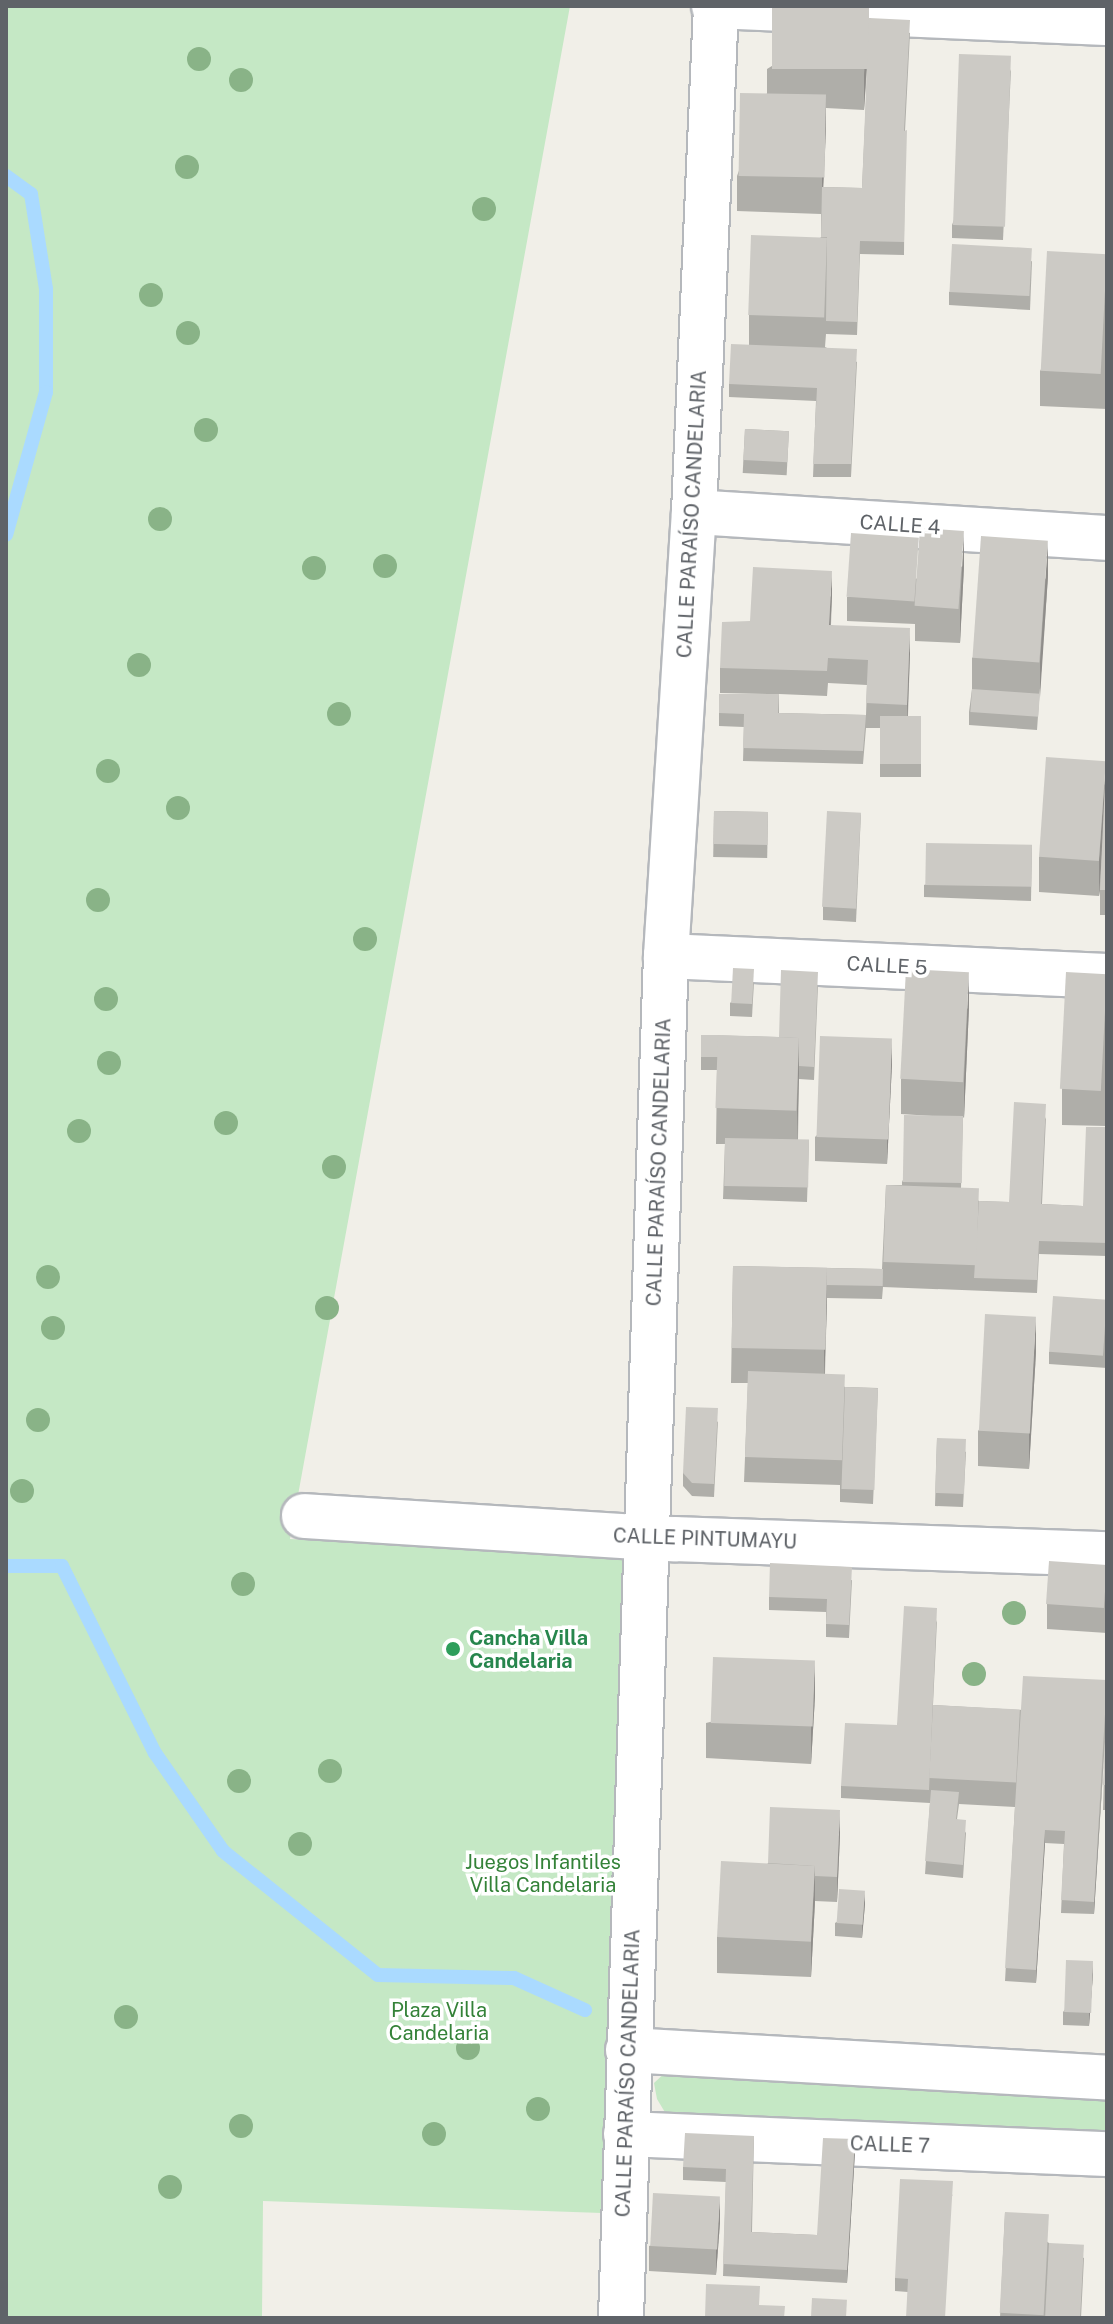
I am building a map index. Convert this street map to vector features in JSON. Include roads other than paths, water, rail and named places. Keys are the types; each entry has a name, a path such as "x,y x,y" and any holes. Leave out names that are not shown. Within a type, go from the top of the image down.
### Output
{"street":[{"path":"715,6 1107,23"},
{"name":"CALLE PARAÍSO CANDELARIA","path":"621,2318 666,956 694,512 715,6"},
{"name":"CALLE 4","path":"694,512 1107,538"},
{"name":"CALLE 5","path":"666,956 1107,976"},
{"name":"CALLE PINTUMAYU","path":"304,1516 647,1538 1107,1554"},
{"path":"628,2050 1107,2078"},
{"name":"CALLE 7","path":"626,2134 1107,2154"}],"waterway":[{"path":"6,176 31,194 46,289 46,392 6,535"},
{"path":"6,1566 62,1566 155,1753 223,1851 378,1975 514,1978 585,2010"}],"place":[{"name":"Cancha Villa Candelaria","path":"453,1649"}],"park label":[{"name":"Juegos Infantiles Villa Candelaria","path":"543,1874"},
{"name":"Plaza Villa Candelaria","path":"439,2022"}]}
